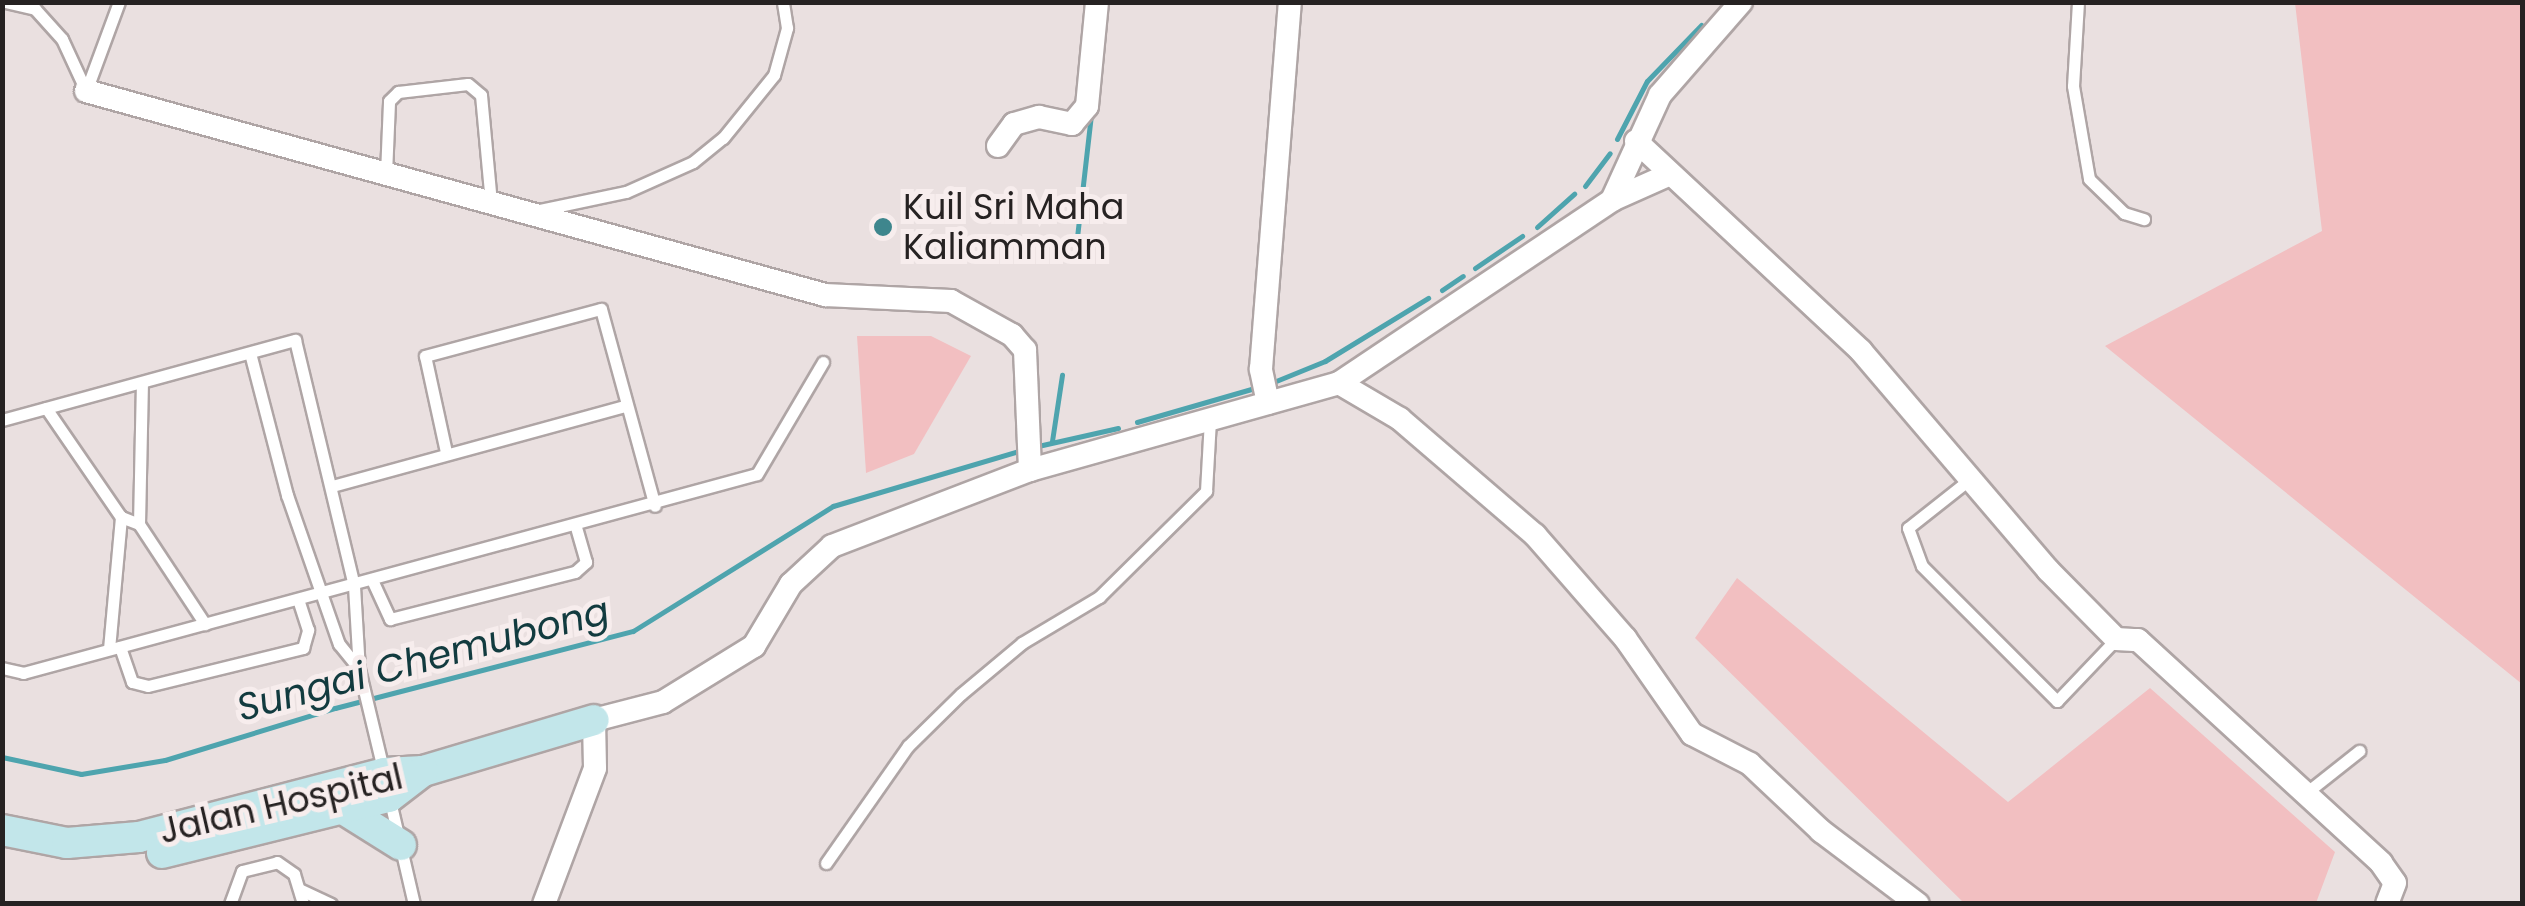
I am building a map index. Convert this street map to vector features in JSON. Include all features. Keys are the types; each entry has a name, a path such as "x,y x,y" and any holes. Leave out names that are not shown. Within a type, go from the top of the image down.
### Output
{"main road":[{"name":"Jalan Hospital","path":"2,830 66,843 139,837 423,771 594,720"},
{"name":"Jalan Hospital","path":"2,851 64,864 142,857 345,810 385,778"},
{"path":"345,810 401,845"}],"street":[{"path":"998,146 1014,124 1039,118 1072,124 1087,106 1097,2"},
{"path":"1268,403 1260,369 1290,2"},
{"path":"1612,200 1660,95 1741,2"},
{"path":"86,91 824,295 951,301 1012,335 1025,350 1030,468"},
{"path":"1636,142 1666,176 1861,351 1970,479 2116,639 2138,640 2381,863 2395,883 2387,904"},
{"path":"544,904 596,768 594,720 663,702 742,656 791,584 832,546 1030,468 1339,383 1612,200 1666,176"},
{"path":"1339,383 1400,419 1535,535 1625,638 1692,734 1750,764 1821,830 1918,904"}],"lane":[{"path":"4,2 36,9 62,39 86,91"},
{"path":"86,91 119,2"},
{"path":"526,213 626,192 693,162 723,138 774,75 787,28 783,2"},
{"path":"2078,2 2073,86 2090,179 2124,213 2144,219"},
{"path":"386,174 389,102 398,92 468,84 480,95 491,203"},
{"path":"446,452 425,356 602,308 625,406 655,506"},
{"path":"2,420 295,340 354,586 362,638 359,669 414,904"},
{"path":"250,353 286,495 340,644 359,669"},
{"path":"2,668 23,674 655,506 757,474 823,362"},
{"path":"142,383 139,524 205,624"},
{"path":"332,486 625,406"},
{"path":"46,408 121,517 139,524"},
{"path":"826,863 908,746 961,694 1022,643 1099,597 1206,491 1210,420"},
{"path":"1970,479 1908,528 1922,566 2058,700 2116,639"},
{"path":"121,517 115,648 132,682 148,686 303,648 308,630 298,600"},
{"path":"373,582 390,619 575,572 586,562 576,527"},
{"path":"2306,793 2359,751"},
{"path":"230,904 242,871 262,864 288,865 301,890 303,904"},
{"path":"301,890 331,904"}],"shaded area":[{"path":"2295,3 2522,3 2522,684 2105,346 2322,231"},
{"path":"857,336 931,336 971,356 914,454 866,473"},
{"path":"1737,578 2008,802 2150,688 2335,852 2316,903 1964,903 1695,638"}],"waterway":[{"name":"Sungai Chemubong","path":"1617,139 1647,81 1701,25"},
{"path":"1076,246 1091,115"},
{"name":"Sungai Chemubong","path":"1585,186 1610,153"},
{"name":"Sungai Chemubong","path":"1537,227 1574,194"},
{"name":"Sungai Chemubong","path":"1475,268 1522,236"},
{"name":"Sungai Chemubong","path":"1442,290 1463,276"},
{"name":"Sungai Chemubong","path":"1276,381 1325,361 1428,298"},
{"path":"1052,441 1062,375"},
{"name":"Sungai Chemubong","path":"1137,422 1251,389"},
{"name":"Sungai Chemubong","path":"1038,446 1118,428"},
{"name":"Sungai Chemubong","path":"2,757 81,774 165,760 335,708 633,631 833,506 1022,450"}],"place":[{"name":"Kuil Sri Maha Kaliamman","path":"883,227"}]}
